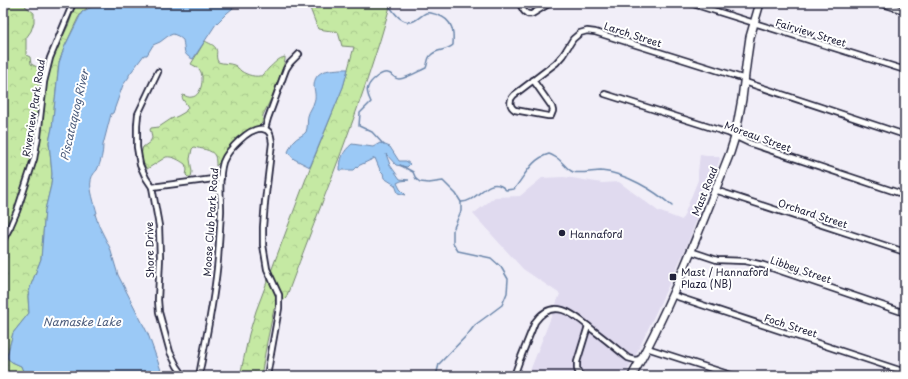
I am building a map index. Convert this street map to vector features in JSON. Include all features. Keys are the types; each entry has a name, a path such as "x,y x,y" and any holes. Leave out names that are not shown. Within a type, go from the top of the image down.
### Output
{"main road":[{"name":"Mast Road","path":"632,376 642,359 672,295 730,153 735,137 754,23 760,3"}],"street":[{"name":"Riverview Park Road","path":"3,240 17,211 34,159 44,82 50,58 73,3"},
{"path":"520,3 523,11 528,14 532,14 550,3"},
{"name":"Fairview Street","path":"690,3 905,70"},
{"path":"880,3 905,11"},
{"name":"Larch Street","path":"533,80 552,107 553,113 551,116 517,111 511,106 510,101 512,97 533,80 558,60 577,35 587,30 745,80 905,135"},
{"path":"267,376 279,301 267,269 263,245 265,202 272,143 270,134 265,129 286,69 299,54"},
{"name":"Shore Drive","path":"158,72 138,114 137,147 139,161 144,174 152,187 157,214 160,238 159,312 170,352 184,376"},
{"name":"Moreau Street","path":"605,94 728,133 749,143 905,195"},
{"name":"Moose Club Park Road","path":"199,376 215,285 221,212 221,178 223,163 240,140 253,131 265,129"},
{"path":"152,187 221,178"},
{"name":"Orchard Street","path":"715,190 905,252"},
{"name":"Libbey Street","path":"690,251 707,258 717,260 745,261 758,264 905,313"},
{"name":"Foch Street","path":"672,295 905,372"},
{"path":"514,376 538,318 546,312 555,309 572,314 628,358 634,360 642,359"},
{"path":"580,376 577,369 577,362 588,326"},
{"path":"647,348 734,376"}],"shaded area":[{"path":"700,154 719,157 720,159 685,250 633,361 624,376 528,376 560,294 523,269 473,214 495,197 520,196 542,178 563,177 602,183 619,182 658,211 682,220 698,180"}],"green space":[{"path":"3,3 29,3 25,6 34,13 34,22 31,31 26,38 26,55 30,57 31,64 49,71 52,58 69,24 76,3 83,3 87,8 78,18 64,48 59,63 52,128 49,142 52,174 51,185 45,210 41,259 28,296 29,313 13,333 7,356 12,362 21,366 24,376 3,376"},
{"path":"308,3 391,3 368,78 342,152 286,298 274,309 261,376 240,376 249,334 256,311 310,168 343,87 354,47 342,46 338,32 318,29"},
{"path":"205,41 213,45 217,50 218,62 234,65 241,71 252,76 263,75 276,61 285,57 283,68 263,115 262,123 258,127 250,129 236,138 216,166 215,157 211,152 194,147 192,149 190,159 192,172 191,177 186,175 187,170 185,164 171,157 166,157 147,169 143,161 142,153 143,147 150,142 152,138 151,128 159,127 185,112 188,107 182,98 183,95 189,97 195,96 202,85 201,72 198,68 191,64"}],"water":[{"name":"Namaske Lake","path":"99,3 239,3 216,24 193,59 187,56 184,49 183,40 173,34 153,45 147,55 144,55 123,85 113,113 111,114 100,164 91,180 91,192 99,226 110,248 118,275 148,334 163,376 24,376 21,366 12,362 7,356 13,333 29,313 28,296 41,259 45,210 51,185 52,174 49,142 52,128 59,63 64,48 82,12"},
{"path":"348,69 343,87 310,167 294,159 288,152 294,141 306,132 309,112 315,98 314,87 316,77 323,72"},
{"path":"380,143 390,147 399,161 406,161 410,164 407,167 396,165 386,154 390,165 400,179 409,180 397,183 406,195 398,193 395,185 384,178 375,158 358,166 354,170 340,170 341,162 346,149 352,144 373,147"}],"waterway":[{"path":"384,145 372,132 359,126 360,113 371,102 367,89 371,82 376,77 386,73 391,74 397,79 402,79 409,76 426,68 428,59 433,53 453,45 452,27 443,17 428,13 410,22 403,20 387,3"},
{"path":"461,202 472,199 491,185 496,184 506,190 514,189 529,168 537,160 549,154 557,158 569,170 576,173 601,171 610,172 639,183 657,194 672,206"},
{"path":"400,165 413,172 416,179 420,182 429,183 443,181 456,194 461,202 461,211 453,230 453,243 458,251 491,258 501,267 508,279 507,293 502,305 475,325 439,364 436,376"}],"place":[{"name":"Hannaford","path":"562,233"},
{"name":"Mast / Hannaford Plaza (NB)","path":"673,277"}],"water label":[{"name":"Piscataquog River","path":"74,115"}]}
